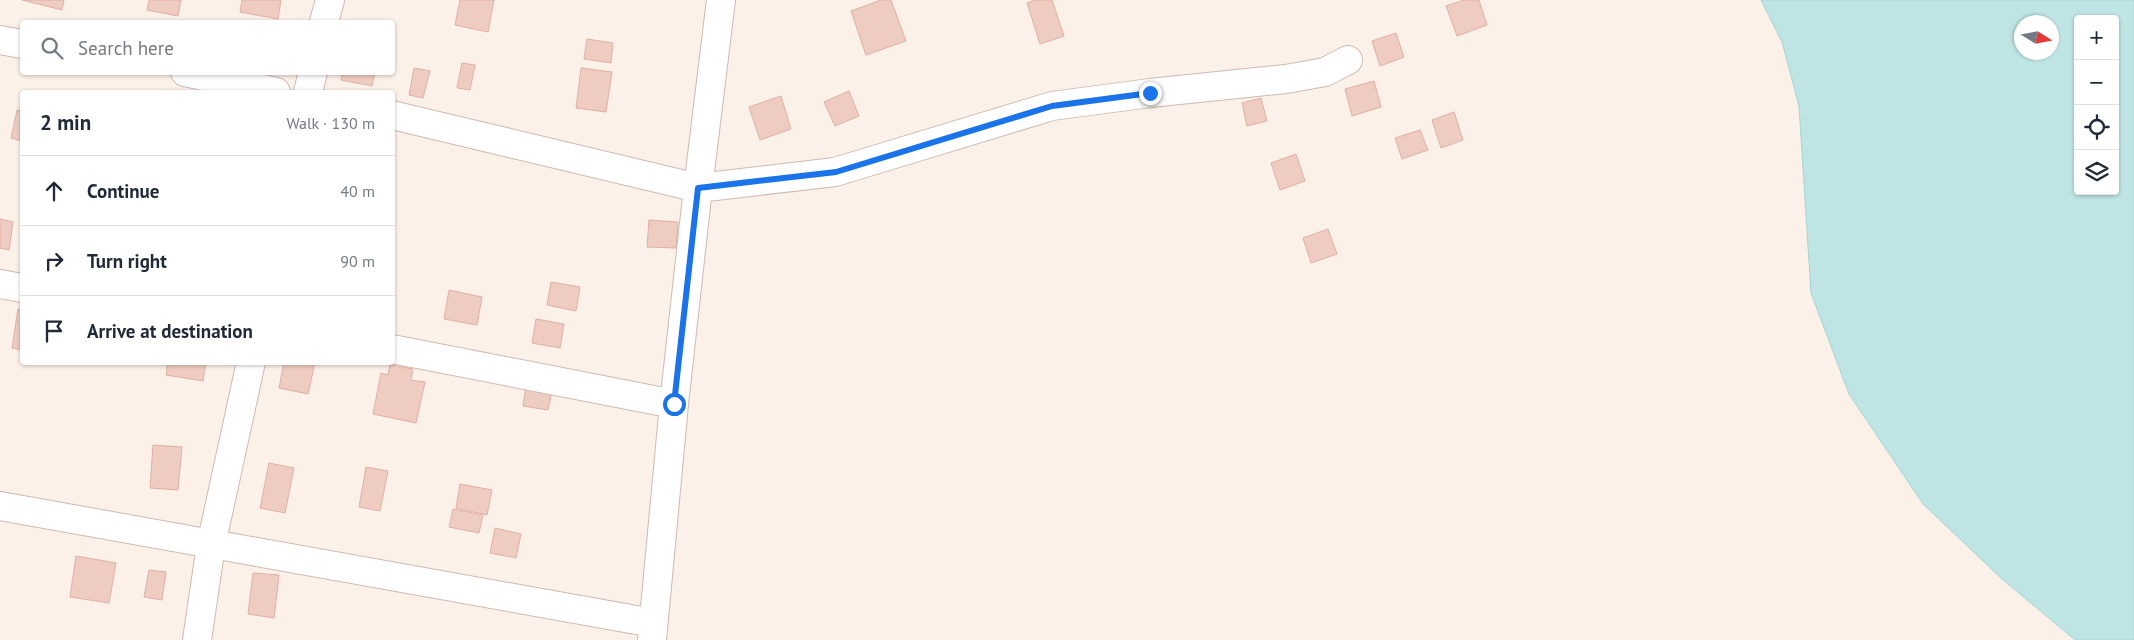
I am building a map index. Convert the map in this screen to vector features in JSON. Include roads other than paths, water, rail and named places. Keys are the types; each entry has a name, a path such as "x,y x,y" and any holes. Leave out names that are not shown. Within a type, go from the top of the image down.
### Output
{"street":[{"path":"325,20 330,0"},
{"path":"0,506 652,631 674,404 721,0"},
{"path":"0,40 20,44"},
{"path":"395,116 698,188 836,172 1052,106 1150,93 1286,79 1325,72 1348,60"},
{"path":"199,75 267,90"},
{"path":"308,90 312,75"},
{"path":"0,284 20,288"},
{"path":"395,350 674,404"},
{"path":"197,640 211,545 250,365"}],"water":[{"path":"1761,0 2134,0 2134,640 2075,640 2002,579 1923,504 1849,394 1811,293 1799,106 1782,42"}]}
